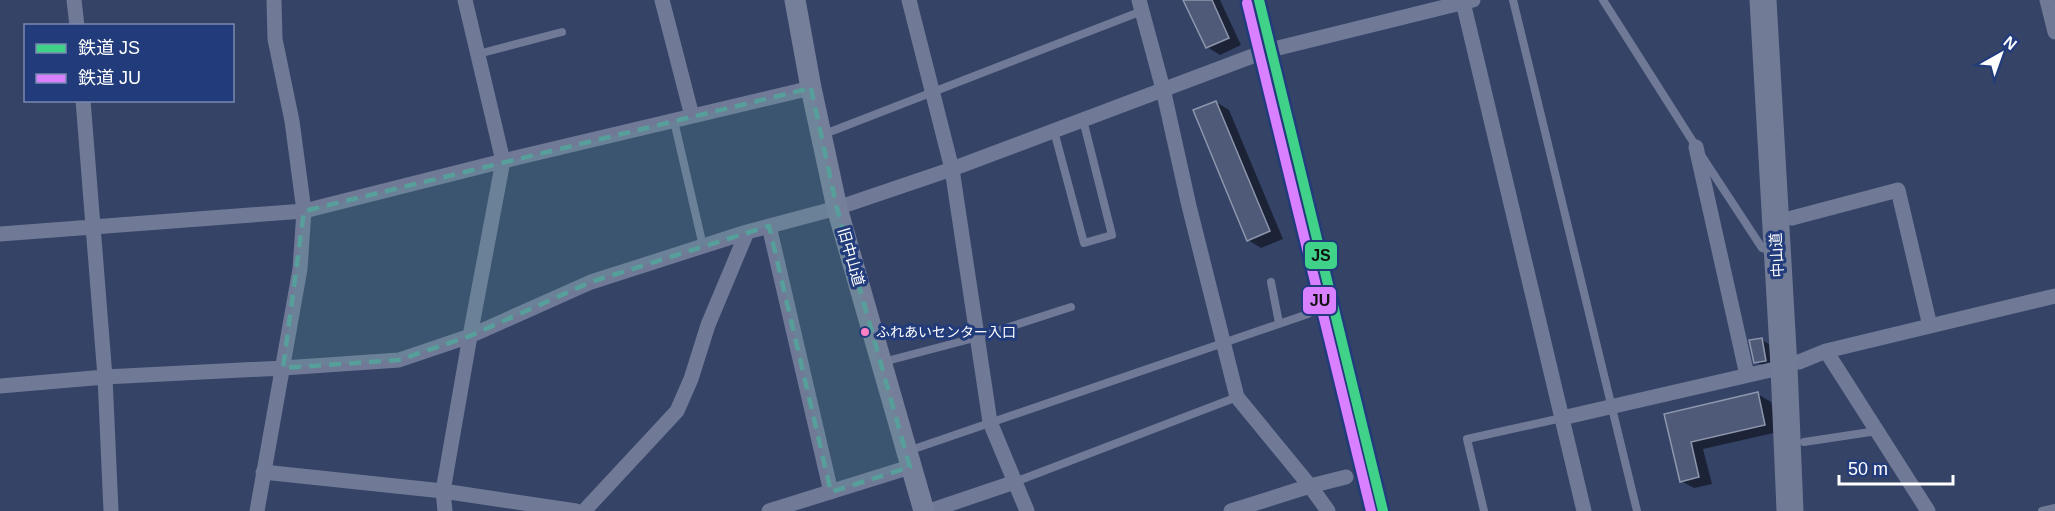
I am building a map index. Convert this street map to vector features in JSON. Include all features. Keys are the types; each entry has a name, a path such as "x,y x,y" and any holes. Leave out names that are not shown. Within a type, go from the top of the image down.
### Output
{"highway":[{"name":"中山道","path":"1763,0 1776,251 1804,441 1808,511"},
{"name":"中山道","path":"1780,0 1792,218 1790,511"}],"main road":[{"name":"旧中山道","path":"795,0 837,208 924,511"}],"street":[{"path":"74,0 77,24"},
{"path":"256,511 300,269 304,211 292,121 275,39 274,0"},
{"path":"445,511 443,491 503,161 465,0"},
{"path":"662,0 692,116"},
{"path":"909,0 952,169 990,422 1027,511"},
{"path":"2047,0 2055,32"},
{"path":"0,386 105,376 399,360 470,336 591,282 747,232 837,208 952,169 1266,51 1468,1 1584,511"},
{"path":"1140,6 1163,89 1238,397 1328,511"},
{"path":"0,234 304,211 811,88"},
{"path":"83,102 105,376 111,511"},
{"path":"1696,147 1748,375"},
{"path":"1792,218 1898,190 1930,326"},
{"path":"769,226 831,492"},
{"path":"584,511 677,411 691,379 708,325 747,232"},
{"path":"1562,418 1792,365 1826,351 2055,296"},
{"path":"1826,351 1928,511"},
{"path":"769,511 831,492 908,459"},
{"path":"263,472 443,491 576,511"},
{"path":"1231,511 1346,477"},
{"path":"929,511 1015,483"}],"lane":[{"path":"1513,0 1637,511"},
{"path":"1603,0 1761,248 1776,251"},
{"path":"822,135 931,93 1140,6"},
{"path":"478,54 562,32"},
{"path":"1054,130 1084,243 1112,235 1083,120"},
{"path":"674,121 703,246"},
{"path":"1271,282 1279,323"},
{"path":"881,362 978,337 1071,307"},
{"path":"908,459 990,422 1308,314"},
{"path":"1015,483 1238,397"},
{"path":"1484,511 1467,439 1562,418"},
{"path":"1804,441 1877,431"},
{"path":"2042,511 2055,508"}],"highlighted area":[{"path":"811,88 837,208 910,467 831,492 769,226 591,282 470,336 399,360 283,368 304,211"}],"building":[{"path":"1183,0 1212,0 1229,38 1206,48"},
{"path":"1216,101 1270,231 1247,241 1193,110"},
{"path":"1762,338 1766,361 1754,363 1749,340"},
{"path":"1758,392 1765,425 1691,442 1699,477 1680,482 1664,414"}],"rail line":[{"name":"JS","path":"1259,0 1383,511"},
{"name":"JU","path":"1247,3 1371,511"}],"place":[{"name":"ふれあいセンター入口","path":"865,332"}]}
